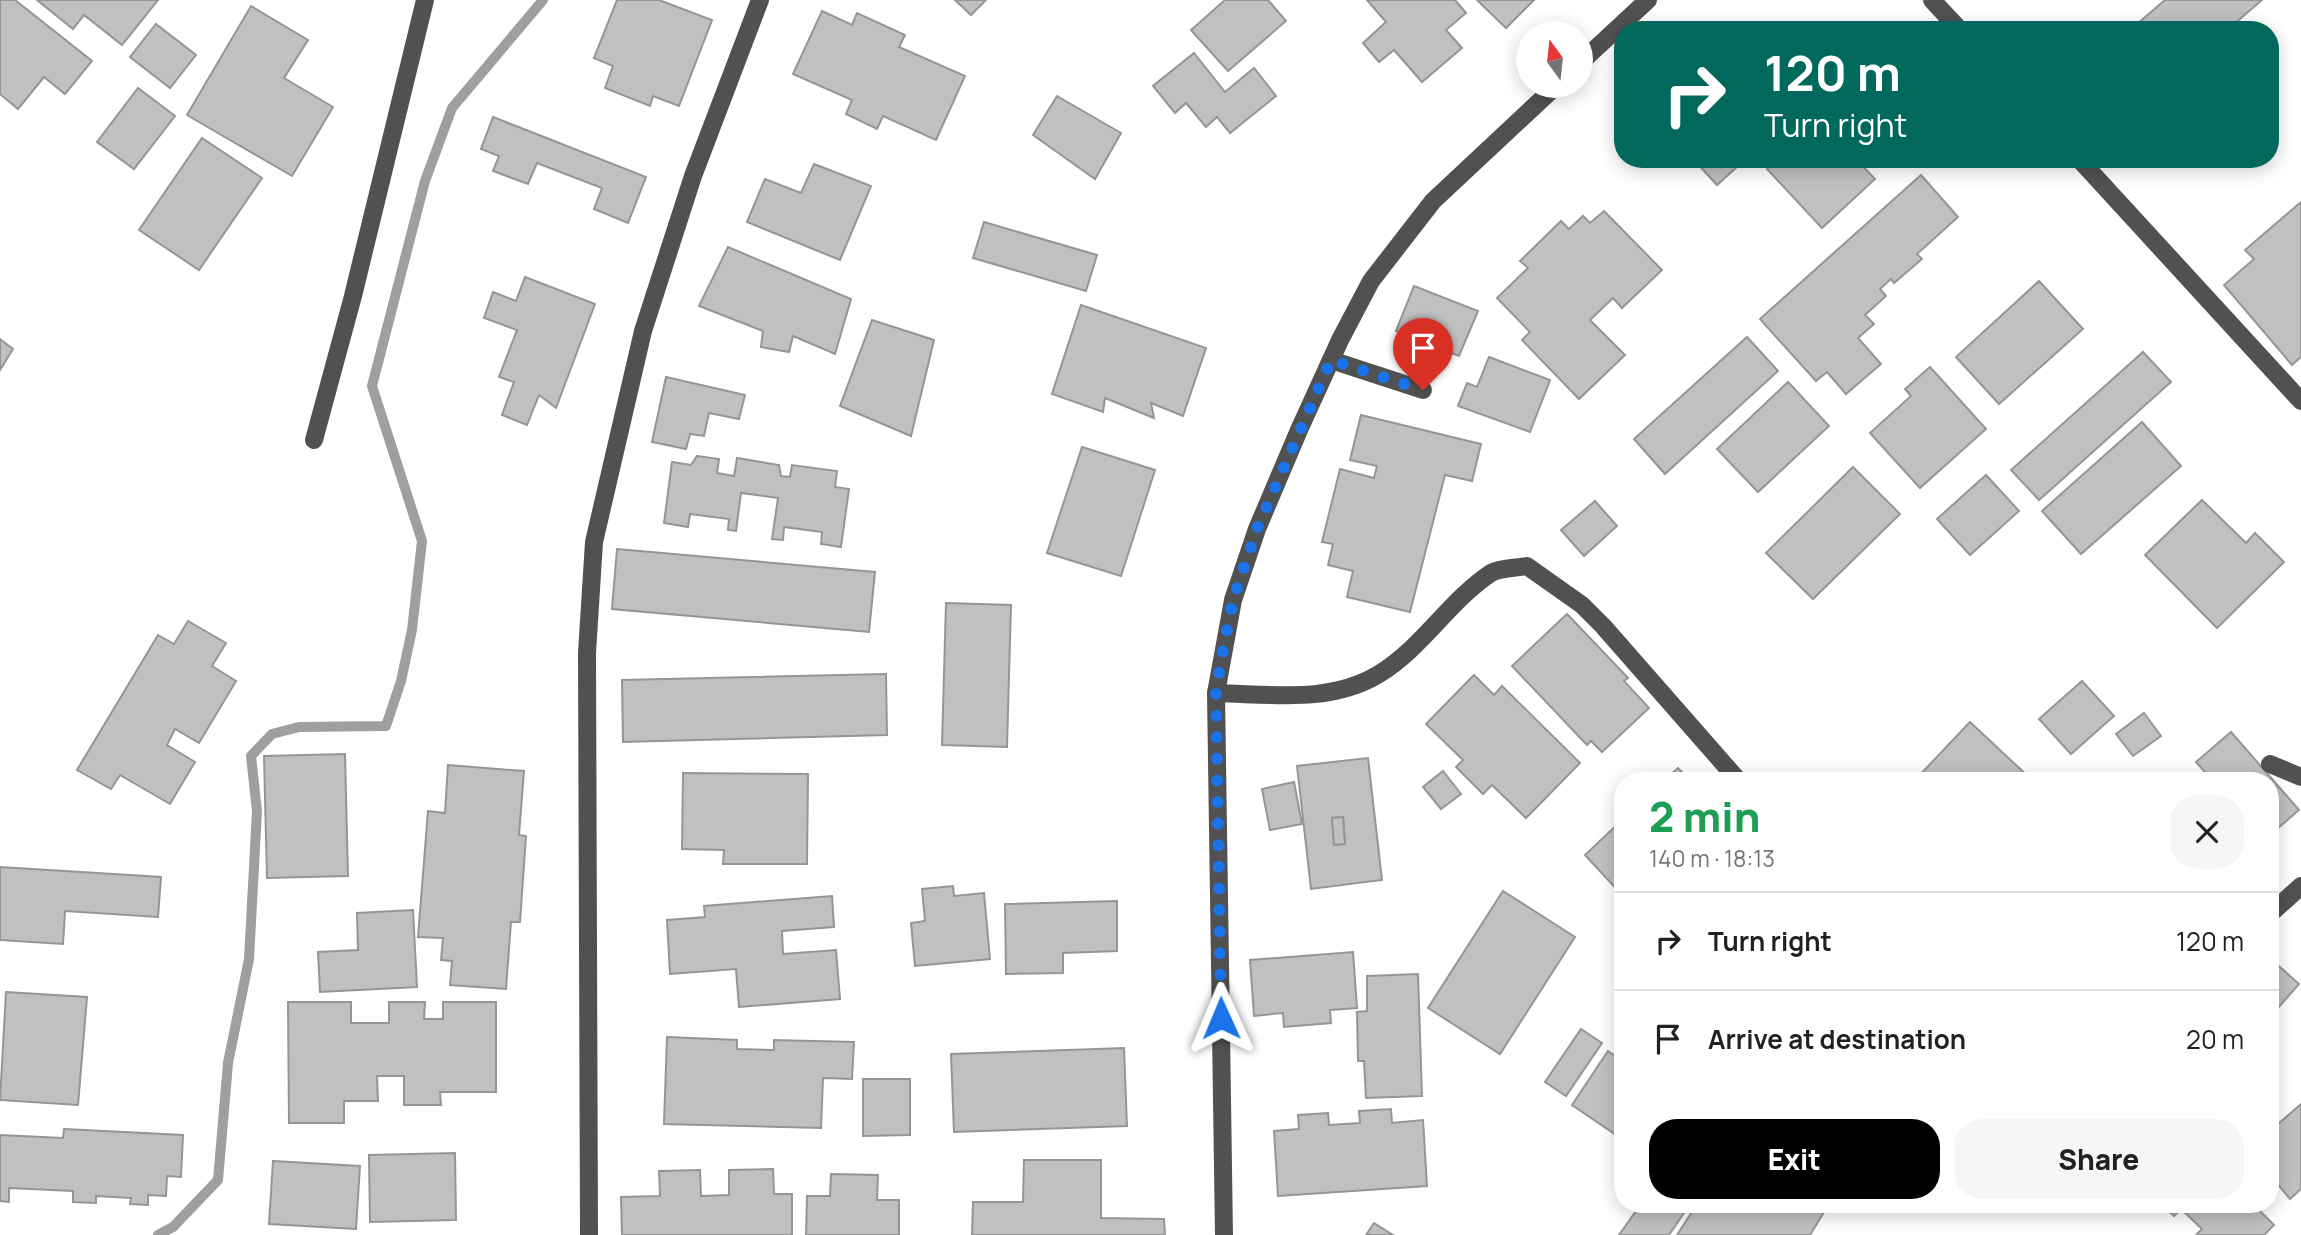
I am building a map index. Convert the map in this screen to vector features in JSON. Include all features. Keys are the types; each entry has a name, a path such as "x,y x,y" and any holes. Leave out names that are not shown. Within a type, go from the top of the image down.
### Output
{"street":[{"path":"314,440 353,296 425,0"},
{"path":"589,1235 587,653 594,542 643,331 693,176 760,0"},
{"path":"1625,21 1648,0"},
{"path":"1932,0 1952,21"},
{"path":"1593,51 1614,32"},
{"path":"1224,1235 1216,693 1233,600 1257,529 1331,360 1371,281 1433,201 1543,98"},
{"path":"2087,168 2301,401"},
{"path":"1331,360 1423,390"},
{"path":"1216,693 1320,695 1354,686 1379,674 1396,660 1492,572 1527,566 1582,605 1604,626 1731,772"},
{"path":"2270,764 2301,777"},
{"path":"2279,906 2301,886"}],"building":[{"path":"0,0 15,0 92,61 65,94 44,77 18,109 0,94"},
{"path":"37,0 158,0 122,45 84,15 73,29"},
{"path":"617,0 659,0 712,20 679,106 653,96 650,106 605,88 613,66 594,58"},
{"path":"955,0 986,0 971,15"},
{"path":"1225,0 1268,0 1286,21 1228,71 1191,30"},
{"path":"1367,0 1455,0 1466,13 1446,30 1462,48 1422,82 1394,50 1379,62 1363,43 1386,22"},
{"path":"1477,0 1534,0 1506,28"},
{"path":"2165,0 2262,0 2238,21 2140,21"},
{"path":"251,6 308,40 284,78 333,107 292,176 187,115"},
{"path":"822,11 852,25 857,13 905,35 899,47 965,76 936,140 883,116 877,129 846,114 852,100 793,74"},
{"path":"156,24 196,55 170,88 130,57"},
{"path":"1194,53 1225,92 1254,68 1276,96 1230,133 1217,117 1206,127 1186,103 1175,113 1153,86"},
{"path":"138,88 175,116 134,169 97,142"},
{"path":"1057,96 1121,133 1095,179 1033,135"},
{"path":"493,117 646,177 628,223 594,209 602,188 537,163 528,184 493,171 499,156 481,149"},
{"path":"202,138 262,178 199,270 139,230"},
{"path":"814,164 871,186 840,260 747,222 765,179 801,193"},
{"path":"1701,168 1736,168 1717,185"},
{"path":"1865,168 1875,179 1822,228 1767,169"},
{"path":"1921,175 1958,217 1917,254 1922,259 1894,283 1891,279 1880,289 1886,296 1865,315 1874,324 1858,338 1881,364 1846,394 1827,372 1816,381 1760,319"},
{"path":"2301,202 2301,357 2292,365 2224,285 2254,259 2245,250"},
{"path":"1604,211 1662,270 1622,308 1613,298 1590,320 1625,355 1579,399 1522,340 1530,332 1497,298 1528,268 1520,261 1561,221 1569,229 1583,216 1590,223"},
{"path":"984,222 1097,255 1086,291 973,258"},
{"path":"728,247 851,299 835,354 793,336 789,352 761,347 763,331 699,306"},
{"path":"525,277 595,304 556,408 539,395 527,425 502,415 514,382 499,377 517,330 484,318 493,292 516,301"},
{"path":"2039,281 2083,329 1999,404 1956,357"},
{"path":"1414,286 1478,311 1459,356 1396,331"},
{"path":"1081,305 1206,348 1183,416 1151,403 1154,418 1105,398 1103,412 1052,394"},
{"path":"872,320 934,340 911,436 840,406"},
{"path":"1747,337 1778,371 1665,474 1634,439"},
{"path":"0,339 13,349 0,370"},
{"path":"2143,352 2171,382 2039,500 2011,470"},
{"path":"1489,357 1550,380 1530,432 1458,406 1467,383 1477,387"},
{"path":"1930,367 1986,429 1920,488 1870,433 1911,396 1905,389"},
{"path":"666,377 745,395 739,419 709,413 704,436 690,434 686,449 652,442"},
{"path":"1788,382 1829,426 1758,492 1717,449"},
{"path":"1361,415 1481,444 1472,481 1445,475 1410,612 1347,597 1353,571 1328,565 1333,544 1322,542 1340,469 1374,478 1377,466 1350,460"},
{"path":"2142,422 2181,466 2081,554 2042,511"},
{"path":"1082,447 1155,470 1121,576 1047,553"},
{"path":"697,456 719,459 717,473 734,476 737,458 779,465 781,476 790,477 792,465 837,471 835,487 849,489 841,547 821,544 822,532 784,527 783,540 772,539 778,498 741,493 736,531 728,530 729,519 690,514 688,527 664,523 672,462 691,465"},
{"path":"1853,467 1900,514 1813,599 1766,553"},
{"path":"1986,475 2019,511 1970,555 1937,519"},
{"path":"2202,500 2246,543 2255,533 2284,562 2217,628 2145,555"},
{"path":"1595,501 1617,526 1584,556 1561,530"},
{"path":"617,549 875,572 869,632 612,609"},
{"path":"946,603 1011,605 1007,747 942,745"},
{"path":"1567,614 1628,678 1624,681 1649,708 1602,752 1591,741 1587,745 1512,666"},
{"path":"188,621 226,643 212,666 236,681 199,743 175,729 167,745 195,762 170,804 120,775 111,789 77,770 158,635 174,644"},
{"path":"886,674 887,735 623,742 622,680"},
{"path":"1474,675 1494,695 1502,686 1580,763 1526,818 1492,785 1483,794 1456,767 1463,760 1426,724"},
{"path":"2082,681 2114,716 2071,754 2039,719"},
{"path":"2144,713 2161,736 2133,756 2116,734"},
{"path":"1970,722 2023,772 1923,772"},
{"path":"2231,732 2266,772 2205,772 2196,762"},
{"path":"345,754 348,876 267,878 264,756"},
{"path":"1368,758 1382,880 1311,889 1297,766","holes":["1343,817 1345,844 1334,845 1332,818"]},
{"path":"448,765 524,771 519,835 526,836 520,922 511,922 506,989 450,985 452,961 441,960 443,938 418,937 428,811 445,813"},
{"path":"1443,771 1461,794 1441,809 1423,787"},
{"path":"683,773 808,774 807,864 723,864 724,850 682,849"},
{"path":"1294,782 1302,824 1270,830 1262,789"},
{"path":"2279,787 2299,810 2279,827"},
{"path":"1343,817 1345,844 1334,845 1332,818"},
{"path":"1614,828 1614,886 1585,855"},
{"path":"0,867 161,877 158,917 65,911 63,944 0,940"},
{"path":"953,886 954,896 984,893 990,959 915,966 911,923 925,921 922,889"},
{"path":"1503,891 1575,937 1500,1054 1428,1008"},
{"path":"832,896 834,927 782,931 783,954 836,950 840,999 739,1007 736,969 670,974 667,920 705,917 704,906"},
{"path":"1117,901 1117,951 1063,953 1063,973 1006,974 1005,904"},
{"path":"413,910 417,987 320,992 318,952 358,950 357,913"},
{"path":"1353,952 1357,1008 1330,1010 1331,1023 1284,1027 1283,1013 1254,1016 1250,960"},
{"path":"2279,966 2299,984 2279,1007"},
{"path":"1418,974 1422,1096 1366,1098 1364,1061 1358,1061 1357,1012 1367,1011 1367,976"},
{"path":"6,992 87,997 78,1105 0,1100"},
{"path":"288,1002 351,1002 351,1023 389,1023 389,1002 425,1002 424,1019 443,1019 443,1002 496,1002 496,1092 440,1092 441,1105 404,1105 404,1076 377,1076 378,1101 344,1101 344,1123 289,1123"},
{"path":"1581,1029 1602,1043 1566,1096 1545,1082"},
{"path":"667,1037 737,1040 737,1049 774,1050 774,1040 854,1042 852,1079 823,1078 821,1128 664,1124"},
{"path":"1124,1048 1127,1126 954,1132 951,1054"},
{"path":"1608,1051 1614,1055 1614,1134 1572,1105"},
{"path":"863,1079 910,1079 910,1135 863,1136"},
{"path":"2301,1104 2301,1189 2290,1199 2279,1186 2279,1123"},
{"path":"1391,1109 1392,1123 1423,1120 1427,1186 1278,1196 1274,1131 1299,1129 1298,1115 1328,1113 1329,1125 1360,1123 1359,1111"},
{"path":"64,1129 183,1135 181,1177 167,1176 166,1196 148,1195 148,1205 130,1204 131,1198 96,1196 96,1203 73,1202 73,1191 9,1188 9,1202 0,1201 0,1135 63,1138"},
{"path":"455,1153 456,1220 370,1222 369,1155"},
{"path":"1024,1160 1101,1160 1101,1218 1164,1219 1165,1235 972,1235 973,1202 1023,1202"},
{"path":"273,1161 360,1166 356,1229 269,1224"},
{"path":"773,1169 774,1194 792,1194 792,1235 622,1235 621,1197 660,1196 659,1171 700,1170 701,1196 729,1195 729,1170"},
{"path":"831,1174 878,1175 877,1200 899,1200 899,1235 806,1235 807,1196 830,1196"},
{"path":"1635,1213 1684,1213 1669,1235 1619,1235"},
{"path":"1691,1213 1823,1213 1810,1235 1677,1235"},
{"path":"2185,1213 2262,1213 2274,1225 2264,1235 2196,1235 2202,1229"},
{"path":"1374,1223 1393,1235 1366,1235"}],"waterway":[{"path":"158,1235 173,1227 218,1180 228,1063 249,959 257,811 251,756 272,734 299,727 386,726 401,681 412,630 422,541 372,386 425,181 452,108 543,0"}],"route":[{"path":"1221,1018 1216,693 1233,600 1257,529 1331,360 1423,390"}]}
